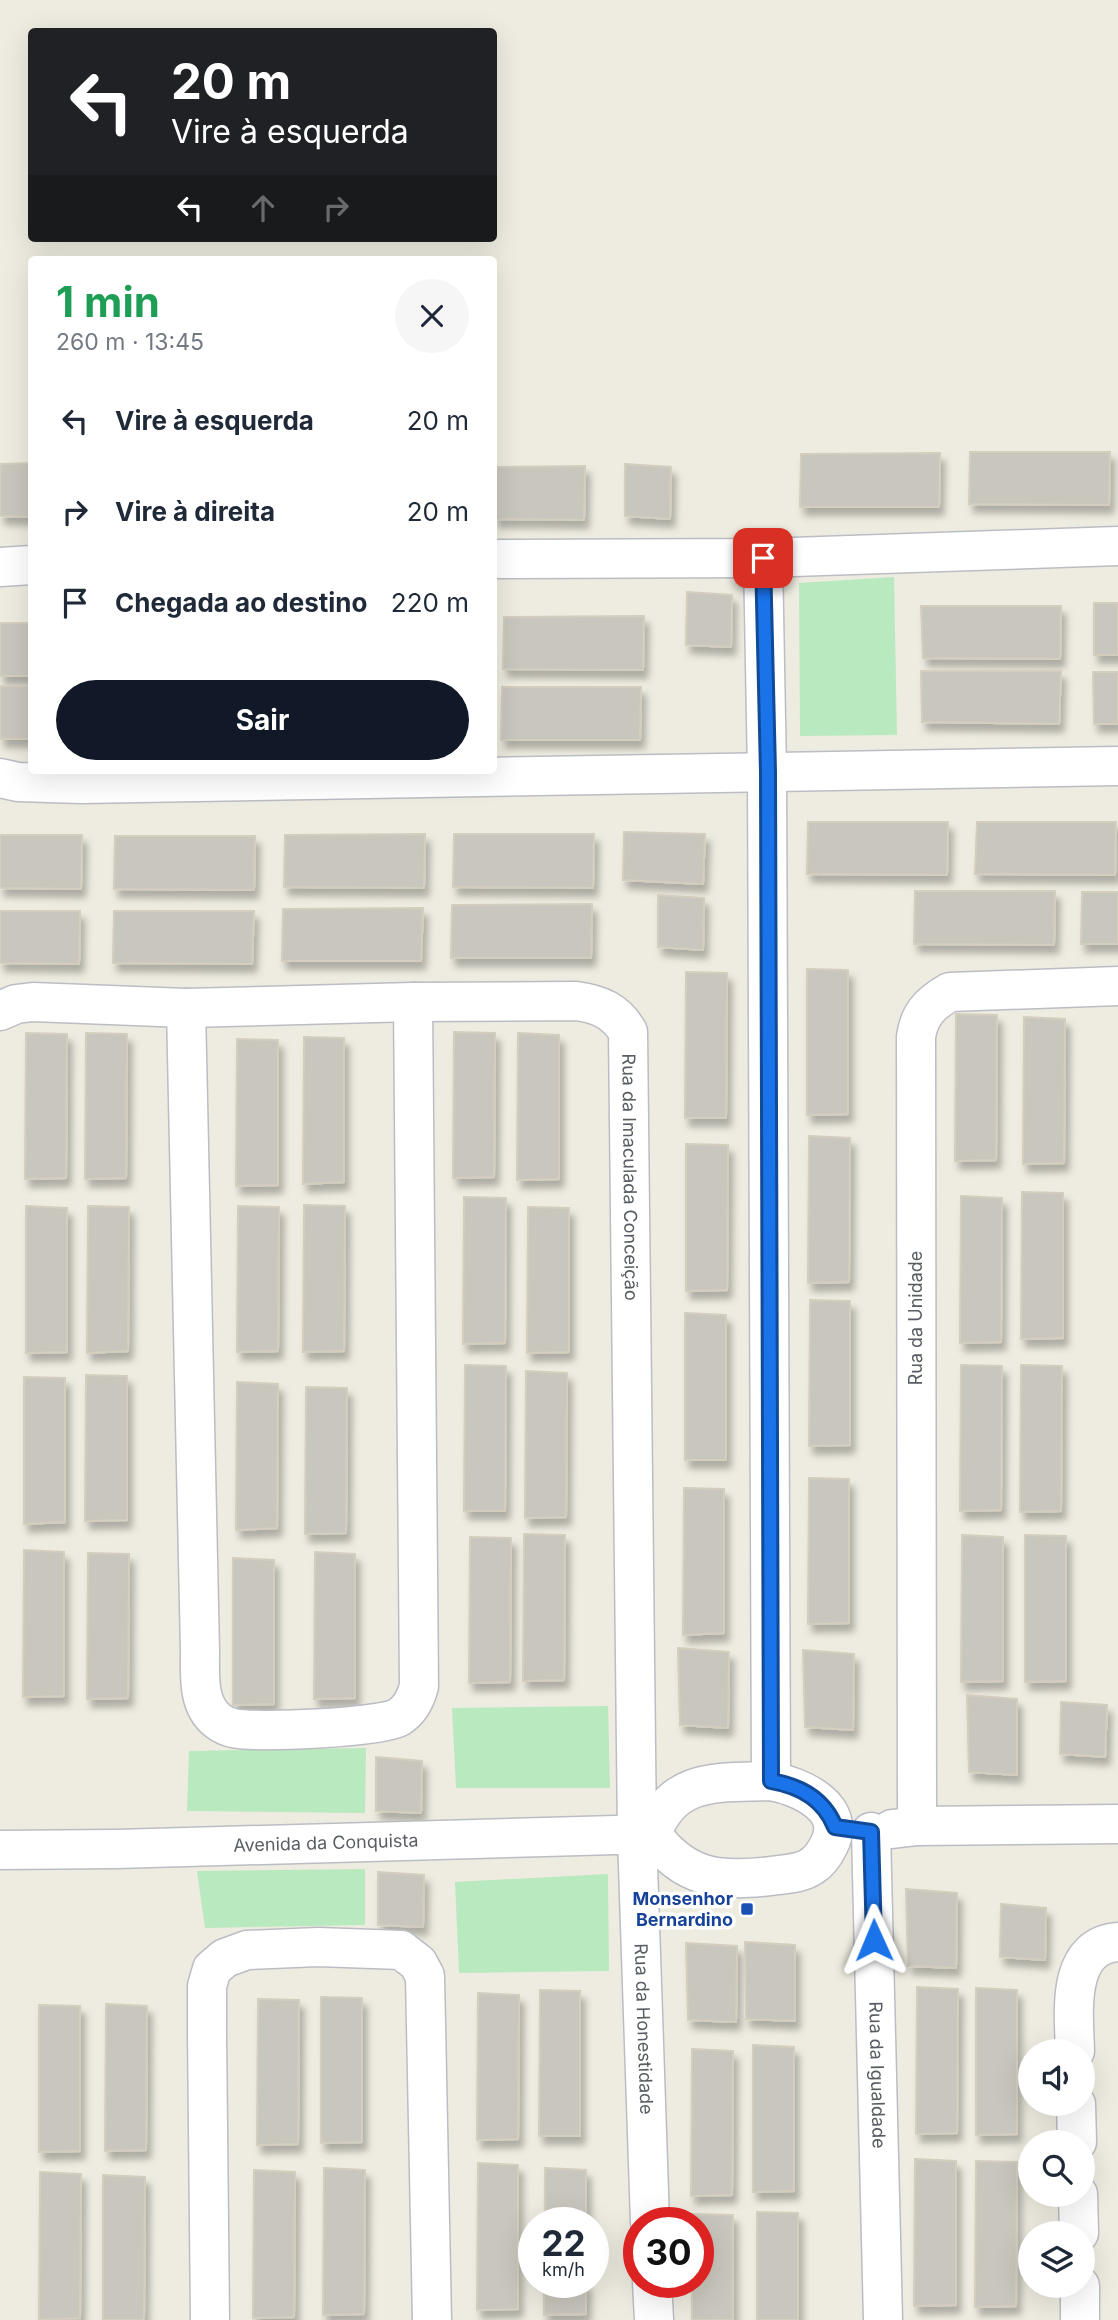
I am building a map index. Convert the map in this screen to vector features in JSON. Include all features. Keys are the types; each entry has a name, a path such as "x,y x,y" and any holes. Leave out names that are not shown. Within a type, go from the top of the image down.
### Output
{"street":[{"path":"497,559 763,558 1118,546"},
{"path":"763,558 768,772 771,1781"},
{"path":"0,567 28,565"},
{"path":"0,778 82,784 1118,766"},
{"name":"Rua da Unidade","path":"917,1826 918,1023 931,1004 950,992 1118,986"},
{"name":"Rua da Imaculada Conceição","path":"0,1011 16,1004 33,1002 186,1008 576,1001 594,1004 621,1020 628,1032 644,1835"},
{"path":"186,1008 199,1637 203,1700 219,1723 234,1728 317,1728 380,1723 399,1717 416,1699 419,1686 413,1002"},
{"path":"853,1830 820,1802 788,1784 771,1781 723,1783 689,1789 667,1808 644,1835 698,1874 712,1878 794,1873 814,1865 827,1850 853,1830 917,1826 1118,1824"},
{"name":"Rua da Igualdade","path":"853,1830 883,2320"},
{"name":"Avenida da Conquista","path":"0,1850 644,1835"},
{"name":"Rua da Honestidade","path":"644,1835 650,2207"},
{"path":"1075,2039 1075,1988 1079,1972 1099,1946 1118,1942"},
{"path":"210,2320 206,2032 209,1977 215,1965 233,1954 247,1950 318,1947 401,1950 418,1963 425,1976 432,2320"},
{"path":"653,2298 654,2320"},
{"path":"1080,2298 1080,2320"}],"green space":[{"path":"894,577 897,735 800,736 799,583"},
{"path":"608,1706 610,1788 456,1788 452,1708"},
{"path":"366,1748 365,1813 187,1811 189,1751"},
{"path":"365,1869 365,1925 205,1928 197,1871"},
{"path":"608,1874 609,1971 459,1973 455,1882"}],"building":[{"path":"970,452 1110,452 1109,505 969,504"},
{"path":"940,453 939,507 800,507 801,454"},
{"path":"28,463 28,517 0,516 0,464"},
{"path":"625,464 671,467 670,519 625,516"},
{"path":"585,466 584,520 497,519 497,467"},
{"path":"687,592 732,595 731,647 686,645"},
{"path":"1094,603 1118,603 1118,655 1094,655"},
{"path":"921,606 1061,606 1060,659 923,658"},
{"path":"644,616 643,670 503,669 504,617"},
{"path":"0,623 28,623 28,676 0,676"},
{"path":"921,671 1061,671 1059,724 922,722"},
{"path":"1093,672 1118,672 1118,724 1094,724"},
{"path":"0,686 28,686 28,739 0,739"},
{"path":"502,687 641,687 640,740 501,740"},
{"path":"808,822 948,822 947,875 807,874"},
{"path":"977,822 1116,822 1115,875 975,874"},
{"path":"624,832 705,834 703,884 623,880"},
{"path":"425,834 424,888 284,887 285,835"},
{"path":"454,834 594,834 593,888 453,887"},
{"path":"0,835 82,835 81,889 0,888"},
{"path":"115,836 255,836 254,890 114,889"},
{"path":"915,891 1055,891 1054,945 914,944"},
{"path":"1082,892 1118,892 1118,944 1081,944"},
{"path":"658,895 704,898 703,950 658,947"},
{"path":"592,904 591,958 451,958 452,905"},
{"path":"423,908 421,961 282,961 283,909"},
{"path":"0,911 80,911 79,964 0,963"},
{"path":"114,911 254,911 252,964 113,963"},
{"path":"807,969 848,970 848,1114 807,1115"},
{"path":"686,972 727,973 726,1118 685,1118"},
{"path":"956,1014 997,1015 996,1160 955,1161"},
{"path":"1024,1017 1065,1019 1064,1163 1023,1164"},
{"path":"454,1032 495,1033 494,1177 453,1178"},
{"path":"26,1033 67,1034 66,1178 25,1179"},
{"path":"86,1033 127,1034 126,1178 85,1179"},
{"path":"518,1033 559,1035 559,1179 517,1180"},
{"path":"304,1037 344,1038 344,1182 303,1184"},
{"path":"237,1039 278,1040 278,1185 236,1186"},
{"path":"809,1136 850,1138 849,1282 808,1283"},
{"path":"686,1144 728,1145 727,1290 686,1291"},
{"path":"1022,1192 1063,1193 1063,1338 1021,1339"},
{"path":"961,1196 1002,1198 1001,1342 960,1343"},
{"path":"464,1197 506,1198 505,1343 463,1344"},
{"path":"304,1205 345,1206 344,1351 303,1352"},
{"path":"26,1206 67,1208 67,1352 26,1353"},
{"path":"88,1206 129,1207 128,1351 87,1353"},
{"path":"238,1206 279,1207 278,1351 237,1352"},
{"path":"528,1207 569,1208 569,1352 527,1353"},
{"path":"810,1300 850,1301 850,1445 809,1446"},
{"path":"685,1313 726,1315 726,1460 685,1460"},
{"path":"465,1365 506,1366 505,1511 464,1511"},
{"path":"961,1365 1002,1366 1001,1510 960,1511"},
{"path":"1021,1365 1062,1366 1061,1511 1020,1512"},
{"path":"526,1371 567,1373 566,1517 525,1518"},
{"path":"86,1375 127,1376 127,1520 85,1521"},
{"path":"24,1377 65,1378 65,1522 24,1524"},
{"path":"237,1382 278,1384 277,1528 236,1530"},
{"path":"306,1387 347,1388 346,1533 305,1534"},
{"path":"809,1478 849,1479 849,1623 808,1624"},
{"path":"684,1488 724,1489 724,1633 683,1635"},
{"path":"524,1534 565,1535 564,1680 523,1681"},
{"path":"962,1535 1003,1537 1003,1681 961,1682"},
{"path":"1025,1535 1066,1536 1066,1681 1025,1682"},
{"path":"470,1537 511,1538 510,1682 469,1683"},
{"path":"24,1550 64,1552 64,1696 23,1697"},
{"path":"315,1552 355,1554 355,1698 314,1699"},
{"path":"88,1553 129,1554 128,1698 87,1699"},
{"path":"233,1558 274,1560 274,1704 233,1705"},
{"path":"678,1648 729,1652 728,1728 680,1725"},
{"path":"803,1650 854,1654 853,1730 805,1727"},
{"path":"967,1695 1017,1699 1017,1775 969,1772"},
{"path":"1061,1702 1107,1705 1105,1757 1060,1754"},
{"path":"376,1757 422,1761 421,1813 376,1811"},
{"path":"378,1872 424,1875 423,1927 378,1925"},
{"path":"906,1889 957,1893 956,1968 908,1966"},
{"path":"1001,1904 1046,1908 1045,1960 1000,1957"},
{"path":"745,1942 795,1945 795,2021 746,2019"},
{"path":"686,1943 737,1946 736,2022 688,2020"},
{"path":"917,1987 958,1989 957,2133 916,2134"},
{"path":"976,1988 1017,1990 1017,2134 976,2135"},
{"path":"540,1990 580,1991 580,2136 539,2136"},
{"path":"478,1993 519,1995 518,2139 477,2140"},
{"path":"321,1997 362,1998 362,2142 321,2143"},
{"path":"258,1999 299,2000 298,2144 257,2145"},
{"path":"106,2004 147,2006 146,2150 105,2151"},
{"path":"39,2005 80,2006 80,2151 39,2152"},
{"path":"753,2045 794,2047 794,2191 753,2192"},
{"path":"692,2049 733,2051 732,2195 691,2196"},
{"path":"915,2159 956,2161 956,2305 914,2306"},
{"path":"976,2161 1017,2162 1016,2306 975,2307"},
{"path":"478,2163 518,2165 518,2309 477,2310"},
{"path":"324,2168 365,2170 364,2314 323,2315"},
{"path":"545,2168 586,2170 586,2207 545,2207"},
{"path":"254,2170 295,2172 294,2317 253,2318"},
{"path":"40,2172 81,2174 80,2318 39,2320"},
{"path":"103,2175 145,2177 144,2320 103,2320"},
{"path":"757,2212 798,2213 798,2320 757,2320"},
{"path":"714,2215 733,2215 733,2320 692,2320 692,2298 714,2298"},
{"path":"544,2298 586,2298 586,2314 544,2315"}],"place":[{"name":"Monsenhor Bernardino","path":"747,1909"}],"route":[{"path":"763,558 768,772 771,1781 788,1784 820,1802 827,1809 835,1827 871,1832 874,1940"}]}
